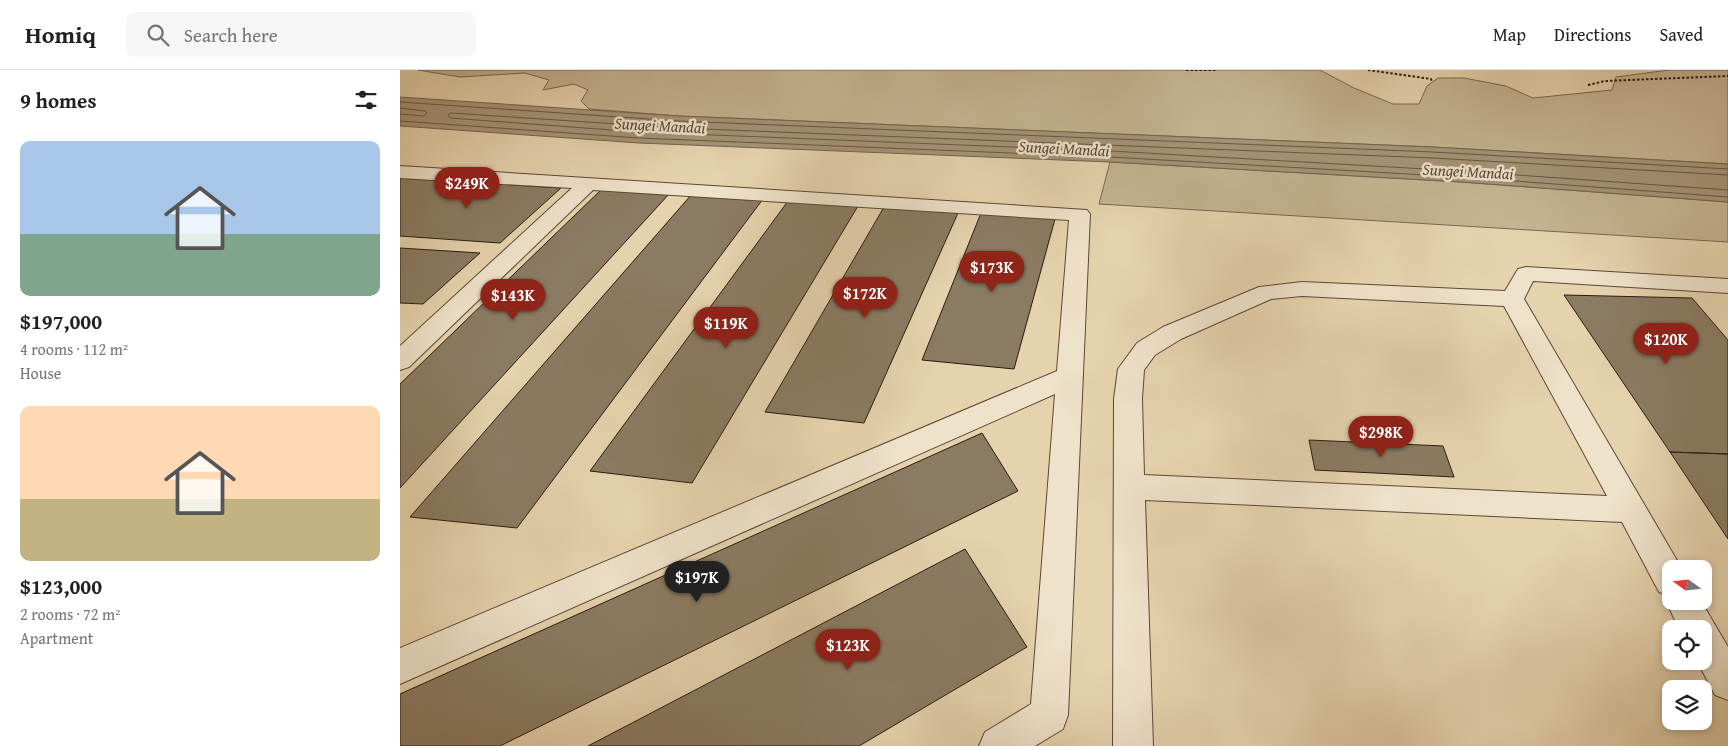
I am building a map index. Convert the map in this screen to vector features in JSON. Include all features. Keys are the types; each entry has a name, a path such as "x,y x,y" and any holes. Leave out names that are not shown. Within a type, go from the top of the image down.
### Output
{"lane":[{"path":"400,172 1080,214 1049,715 999,746"},
{"path":"400,361 589,183"},
{"path":"1512,299 1526,274 1728,286"},
{"path":"1133,746 1128,399 1131,369 1146,349 1172,333 1267,292 1302,289 1512,299"},
{"path":"1512,299 1662,565"},
{"path":"400,666 1069,377"},
{"path":"1130,487 1632,510"},
{"path":"1712,653 1728,682"}],"path":[{"path":"1186,70 1216,70"},
{"path":"1368,70 1431,78 1432,82"},
{"path":"1588,85 1605,82 1728,76"}],"shaded area":[{"path":"418,70 1320,70 1354,88 1393,104 1419,104 1427,86 1438,78 1464,78 1506,86 1533,98 1612,90 1616,77 1669,70 1728,70 1728,164 1433,147 679,116 589,109 581,101 588,90 574,84 543,90 549,80 525,73 460,77"},
{"path":"1110,162 1461,182 1728,202 1728,242 1099,204"}],"water":[{"name":"Sungei Mandai","path":"400,97 679,116 1433,147 1728,164 1728,202 1461,182 1110,162 639,143 400,126"}],"building":[{"path":"400,178 561,188 500,243 400,236"},
{"path":"603,188 670,193 400,488 400,384"},
{"path":"692,194 763,199 517,528 410,517"},
{"path":"788,201 858,206 692,483 590,471"},
{"path":"884,207 958,213 864,423 765,412"},
{"path":"981,213 1055,219 1014,369 922,360"},
{"path":"400,248 480,253 423,304 400,303"},
{"path":"1564,295 1692,298 1728,340 1728,454 1670,452"},
{"path":"982,433 1018,491 500,746 400,746 400,694"},
{"path":"1309,440 1443,446 1454,477 1315,470"},
{"path":"1670,452 1728,454 1728,539"},
{"path":"965,549 1027,647 859,746 588,746"}]}
